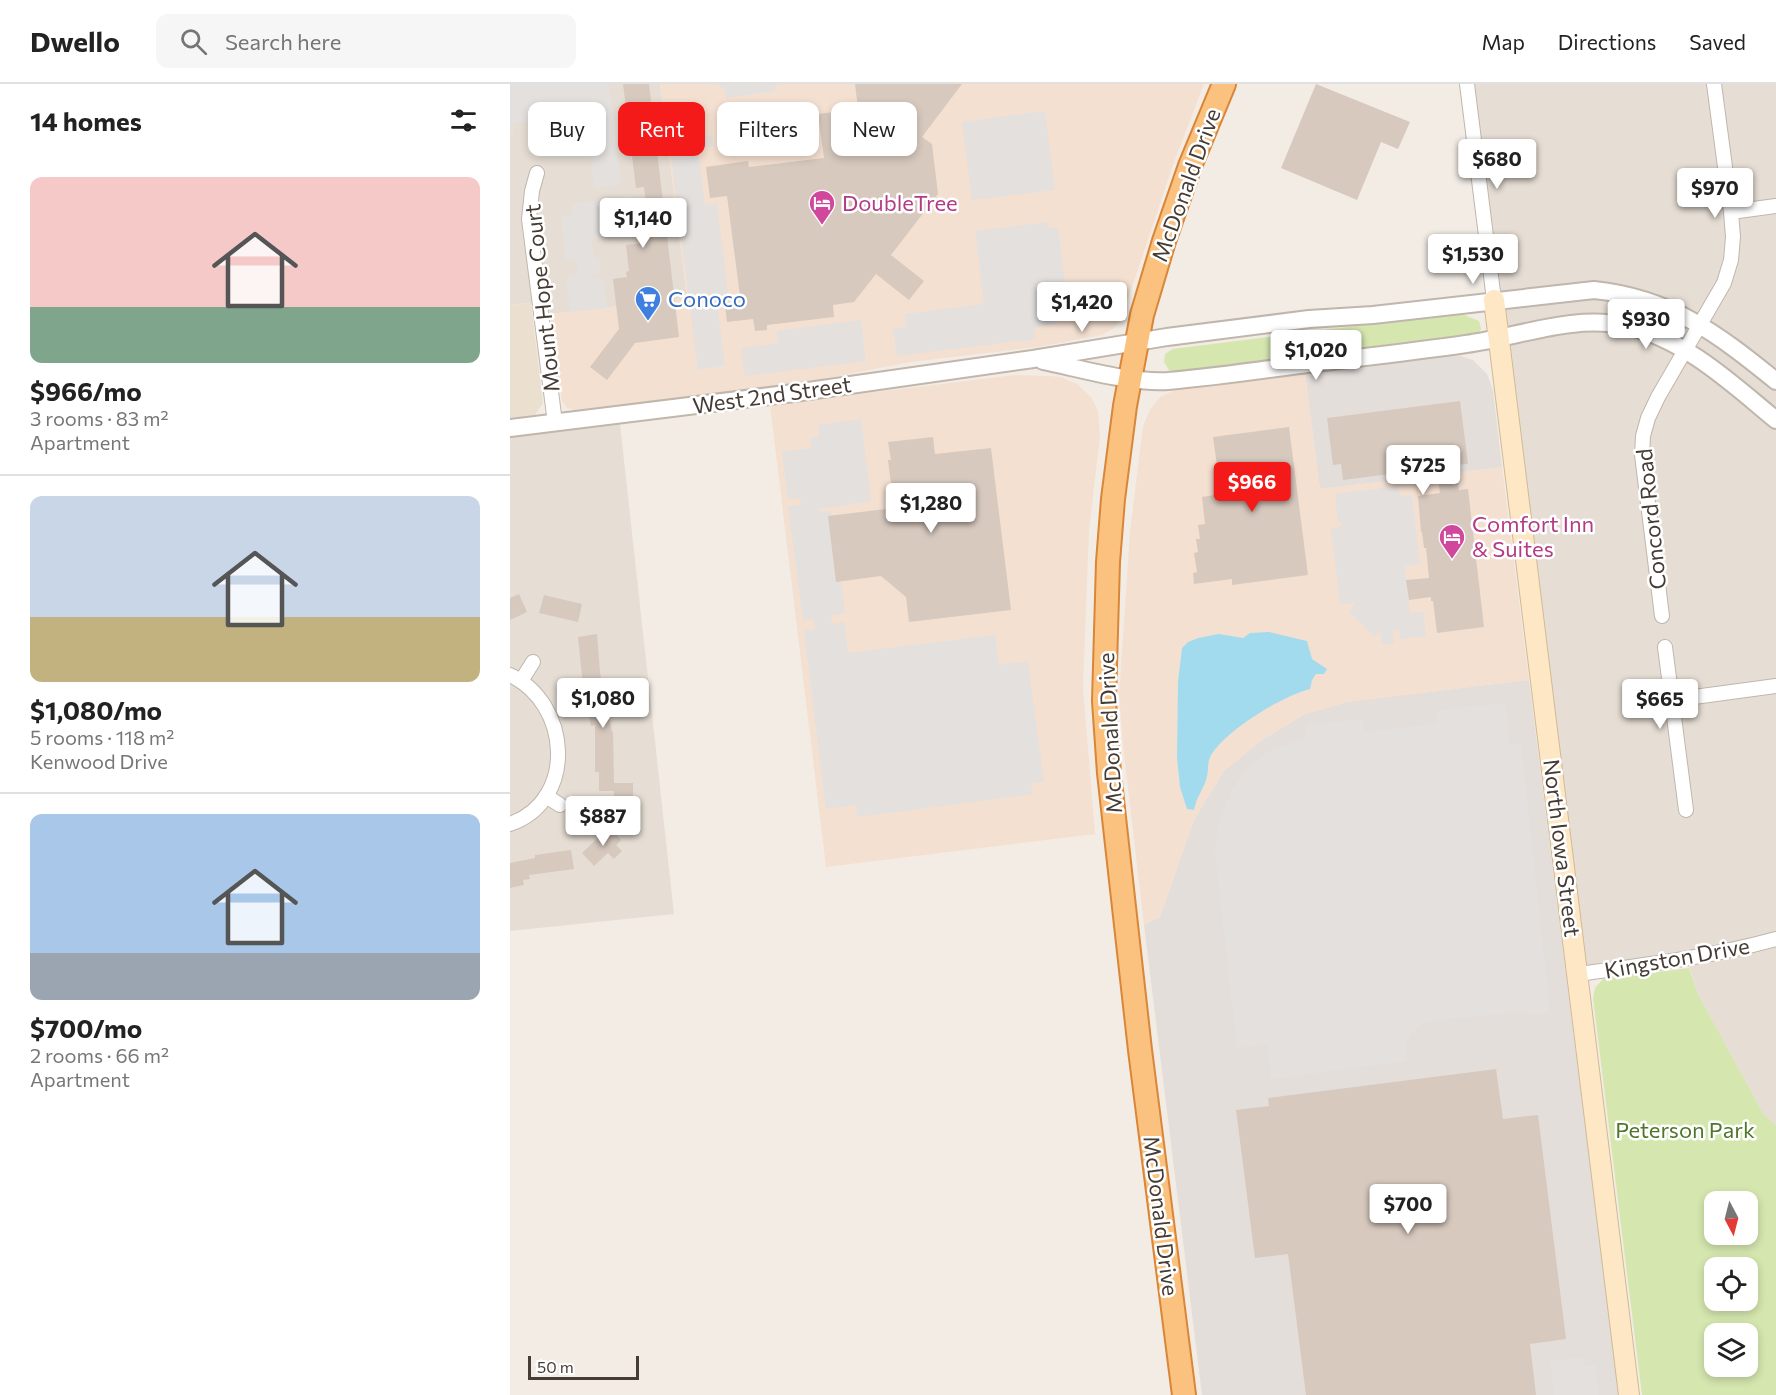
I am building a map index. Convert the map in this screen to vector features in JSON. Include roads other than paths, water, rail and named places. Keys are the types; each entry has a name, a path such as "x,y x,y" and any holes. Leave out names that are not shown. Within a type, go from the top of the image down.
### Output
{"highway":[{"name":"McDonald Drive","path":"1184,1395 1125,925 1109,773 1104,700 1108,562 1113,500 1142,315 1164,241 1197,146 1224,84"}],"main road":[{"name":"North Iowa Street","path":"1494,300 1629,1395"}],"street":[{"path":"1467,84 1494,300"},
{"name":"Concord Road","path":"1662,616 1642,455 1643,436 1658,397 1724,283 1731,260 1733,237 1731,212 1714,84"},
{"name":"Mount Hope Court","path":"537,173 532,191 529,219 555,423"},
{"path":"1731,212 1776,206"},
{"name":"West 2nd Street","path":"510,428 794,393 1033,359 1137,341 1309,319 1373,315 1572,291 1612,292 1659,305 1700,324 1726,341 1776,381"},
{"name":"West 2nd Street","path":"1033,359 1158,381 1469,344 1528,330 1603,323 1627,326 1646,332 1686,350 1707,364 1776,420"},
{"path":"1665,647 1686,810"},
{"path":"510,824 532,811 546,796 557,765 557,734 546,707 536,694 515,678 533,662"},
{"path":"1672,700 1776,686"},
{"path":"546,796 560,805"},
{"name":"Kingston Drive","path":"1578,974 1687,960 1738,950 1776,939"}],"water":[{"path":"1269,632 1307,641 1312,659 1327,669 1324,674 1316,674 1310,689 1285,699 1255,716 1217,747 1210,757 1207,777 1194,810 1187,809 1180,787 1177,757 1178,682 1182,648 1188,642 1198,638 1219,634 1243,638 1250,633"}],"place":[{"name":"DoubleTree","path":"822,226"},
{"name":"Conoco","path":"648,322"},
{"name":"Comfort Inn & Suites","path":"1452,560"}],"park label":[{"name":"Peterson Park","path":"1685,1130"}]}
